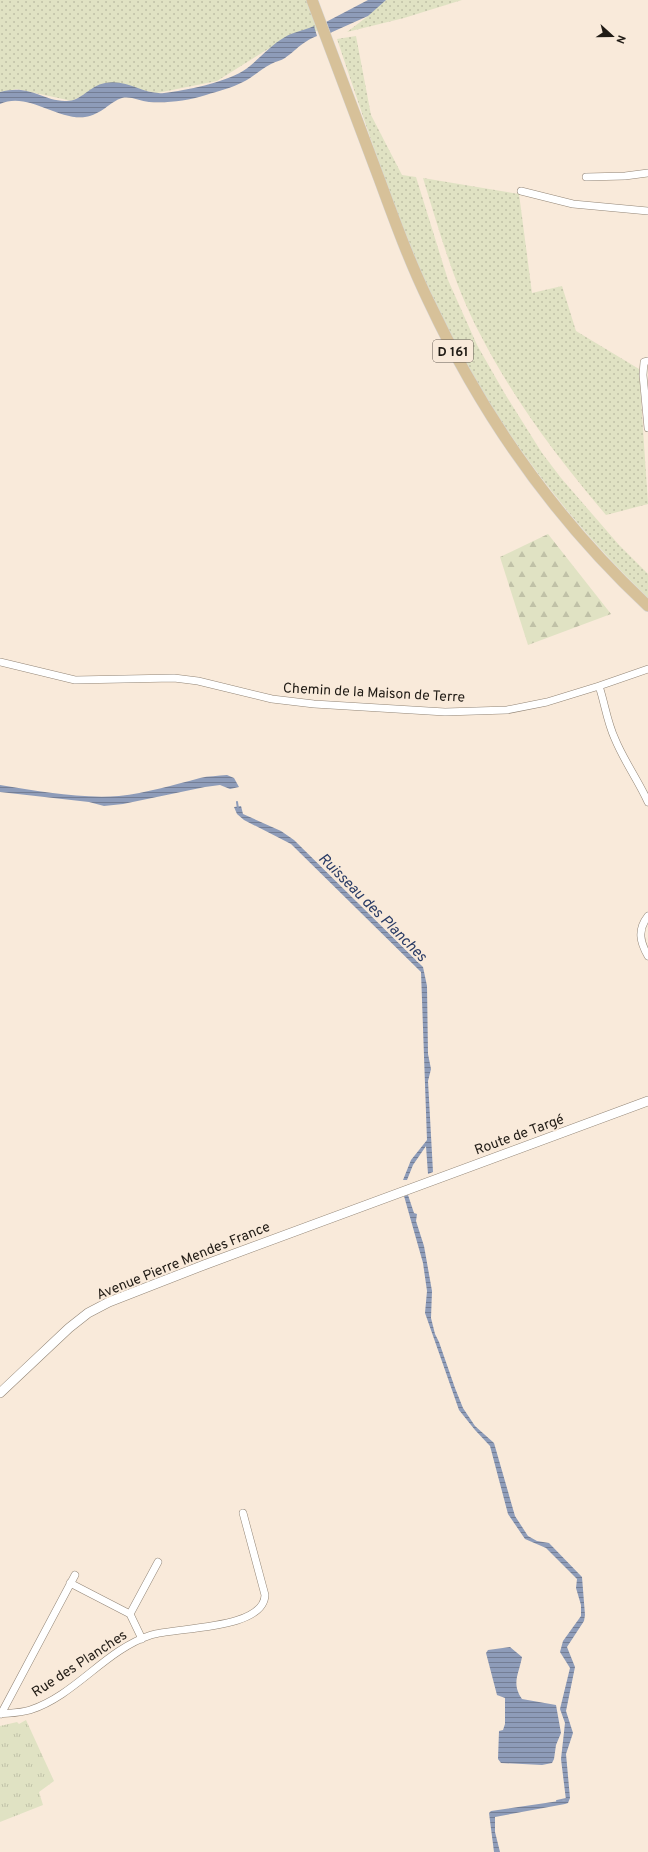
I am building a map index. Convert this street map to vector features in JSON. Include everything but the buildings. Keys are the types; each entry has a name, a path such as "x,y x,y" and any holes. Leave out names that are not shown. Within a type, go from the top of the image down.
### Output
{"main road":[{"name":"D 161","path":"314,4 407,253 428,302 456,356 490,414 545,493 601,559 648,606"}],"street":[{"path":"586,177 625,176 648,173"},
{"path":"521,191 573,204 648,211"},
{"path":"648,361 644,362 643,375 648,428"},
{"name":"Chemin de la Maison de Terre","path":"0,662 75,680 174,678 198,681 272,699 314,704 445,712 507,710 547,702 648,669"},
{"path":"599,686 614,738 623,758 637,778 648,802"},
{"path":"648,916 640,930 640,939 648,956"},
{"name":"Route de Targé","path":"400,1192 518,1150 648,1100"},
{"name":"Avenue Pierre Mendes France","path":"0,1393 69,1328 88,1313 109,1302 400,1192"},
{"name":"Rue des Planches","path":"0,1713 29,1710 54,1699 110,1657 142,1639 169,1630 200,1628 224,1624 245,1617 262,1606 265,1599 264,1589 243,1513"},
{"path":"130,1614 158,1562"},
{"path":"0,1713 75,1575"},
{"path":"70,1583 130,1614 142,1639"}],"green space":[{"path":"0,0 307,0 319,30 268,49 217,81 157,93 105,83 72,101 17,89 0,92"},
{"path":"384,0 462,0 404,18 347,32 368,16"},
{"path":"356,36 371,115 402,175 416,177 448,280 477,345 505,394 542,453 561,478 619,545 648,574 648,598 579,525 547,486 490,403 464,360 441,315 408,241 376,155 337,39"},
{"path":"423,178 519,194 532,293 562,286 576,331 639,369 648,504 606,515 554,450 522,406 493,359 462,296 441,237"},
{"path":"548,534 611,614 528,645 500,557"},
{"path":"26,1720 54,1781 39,1792 43,1805 0,1822 0,1726 17,1722 19,1724"}],"water":[{"path":"368,0 386,0 368,16 330,33 326,22"},
{"path":"314,26 317,36 303,44 283,59 267,66 239,84 199,97 164,102 149,102 132,98 122,98 96,114 85,117 74,117 21,101 10,101 0,104 0,92 10,90 27,91 56,100 71,101 80,97 94,87 105,83 114,82 156,93 173,92 194,88 225,79 243,71 285,37"},
{"path":"227,775 234,778 239,787 230,789 220,785 205,787 123,804 104,806 89,802 0,792 0,785 75,795 105,797 119,796 150,791 203,777"},
{"path":"241,806 243,814 281,831 294,840 423,967 427,986 428,1054 431,1069 428,1081 433,1172 428,1174 426,1146 413,1165 407,1180 403,1180 411,1160 427,1140 421,972 291,844 244,820 237,814 234,807"},
{"path":"408,1195 414,1213 417,1214 416,1221 424,1246 432,1291 431,1318 435,1334 463,1408 475,1426 494,1443 515,1516 528,1536 537,1541 549,1543 582,1577 585,1615 584,1621 567,1647 575,1667 566,1711 573,1733 566,1754 570,1798 568,1803 565,1804 495,1817 495,1832 500,1852 494,1852 489,1813 491,1811 566,1800 561,1759 565,1723 560,1709 570,1668 560,1652 563,1641 581,1616 581,1605 576,1588 577,1579 546,1548 525,1539 508,1514 490,1446 459,1410 425,1313 427,1291 423,1263 404,1196"},
{"path":"510,1647 522,1657 516,1683 522,1699 556,1705 561,1733 556,1745 552,1763 542,1765 501,1763 498,1759 499,1731 503,1730 505,1724 505,1698 497,1695 486,1653 488,1650"}],"waterway":[{"name":"Ruisseau des Planches","path":"237,802 238,809"},
{"name":"Ruisseau des Planches","path":"557,1801 566,1799"}]}
